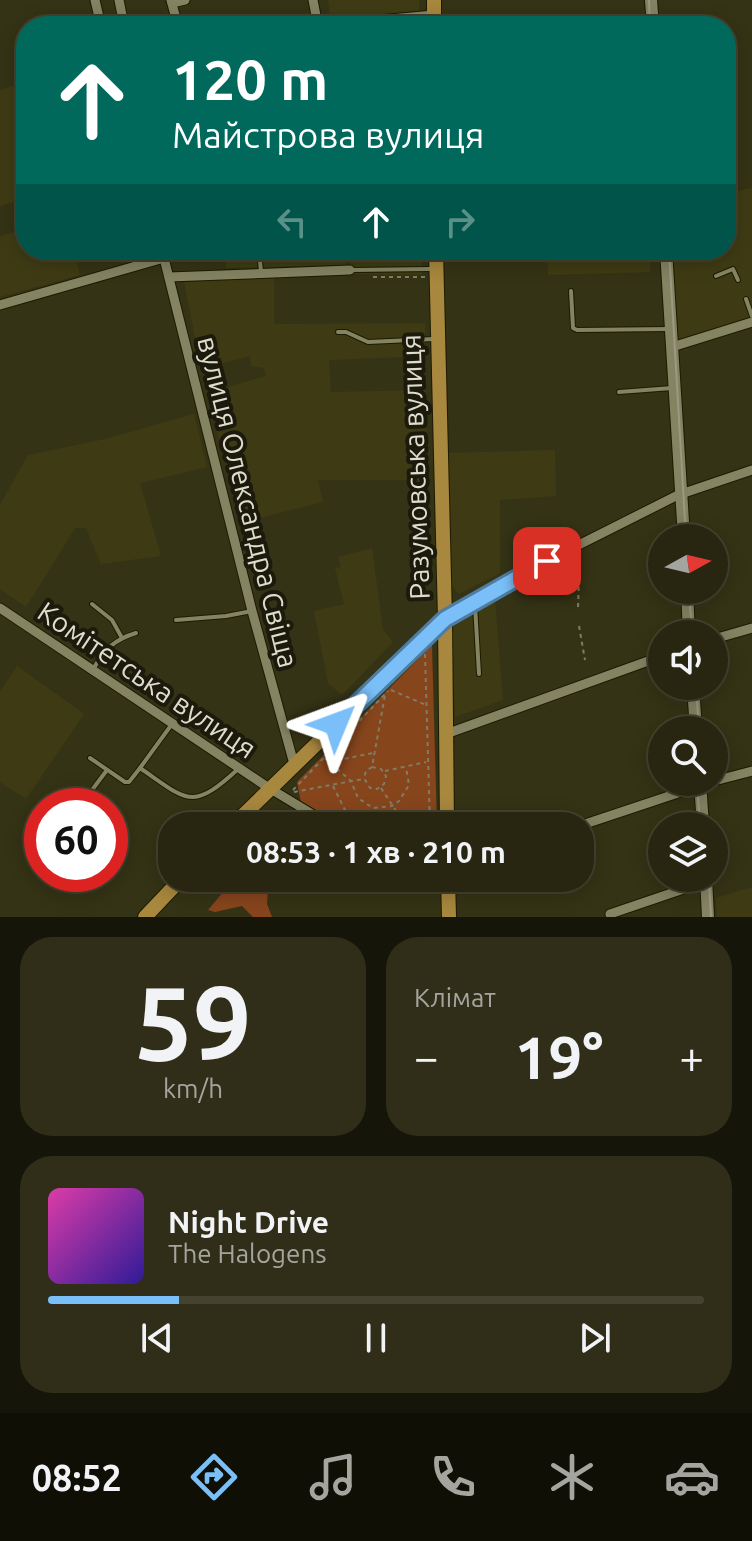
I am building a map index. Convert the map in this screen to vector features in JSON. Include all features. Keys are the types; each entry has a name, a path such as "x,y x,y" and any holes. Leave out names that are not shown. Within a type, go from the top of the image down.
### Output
{"main road":[{"name":"Разумовська вулиця","path":"436,260 447,812"},
{"path":"667,260 683,524"},
{"path":"246,812 445,619"},
{"path":"145,917 169,892"},
{"path":"448,892 449,917"},
{"path":"707,892 708,917"}],"street":[{"path":"119,0 122,15"},
{"path":"172,2 185,0"},
{"path":"0,305 144,260"},
{"name":"вулиця Олександра Свіща","path":"165,260 252,611 294,764"},
{"path":"169,277 350,270"},
{"path":"672,347 752,319"},
{"path":"445,619 523,573 681,494 752,470"},
{"name":"Комітетська вулиця","path":"0,608 309,812"},
{"path":"728,635 752,628"},
{"path":"446,734 648,661"},
{"path":"728,777 752,771"},
{"path":"594,821 668,796"},
{"path":"610,916 674,892"}],"lane":[{"path":"260,260 261,273"},
{"path":"350,270 436,269"},
{"path":"716,276 733,269 738,280"},
{"path":"571,291 573,328 577,330 671,329"},
{"path":"746,299 752,319"},
{"path":"338,332 346,332 368,342 437,339"},
{"path":"619,392 674,388"},
{"path":"475,600 479,674"},
{"path":"92,604 112,620 122,638"},
{"path":"176,620 252,611"},
{"path":"93,670 101,654 122,638 136,633"},
{"path":"90,758 129,782 172,724"},
{"path":"140,768 182,797 198,799 216,789 239,768"},
{"path":"94,788 107,770"}],"path":[{"path":"574,564 579,576 578,609"},
{"path":"579,626 585,660"},
{"path":"416,662 425,653 429,812"},
{"path":"364,778 290,793 390,689 426,705"},
{"path":"384,772 386,780 381,787 370,788 364,778 366,771 372,767 385,695"},
{"path":"329,762 374,753"},
{"path":"324,758 351,781 353,790 365,804 383,808 392,806 405,794 409,785 406,767"},
{"path":"372,767 384,772 427,762"},
{"path":"333,785 346,812"},
{"path":"381,787 396,812"}],"shaded area":[{"path":"328,0 419,0 419,11 330,16"},
{"path":"16,84 16,201 0,206 0,90"},
{"path":"752,188 752,321 678,341 673,260 736,260 736,191"},
{"path":"16,232 16,260 76,260 80,275 0,297 0,236"},
{"path":"226,260 346,260 346,265 226,268"},
{"path":"350,260 422,260 422,275 350,274"},
{"path":"548,260 650,260 650,272 548,275"},
{"path":"274,275 274,324 425,323 425,356 329,360 331,392 426,390 427,480 318,480 323,502 240,523 208,393 266,376 264,368 251,366 250,356 201,369 183,276"},
{"path":"194,414 207,467 140,483 161,556 101,564 86,528 75,528 26,607 0,589 0,505 28,455 105,439"},
{"path":"555,450 556,496 500,500 500,573 459,594 452,586 446,453"},
{"path":"372,548 383,630 393,642 342,695 328,683 314,611 344,604 335,568 341,567 338,557"},
{"path":"495,599 503,700 455,717 452,623"},
{"path":"432,645 437,812 317,812 301,803 297,782"},
{"path":"17,666 84,714 34,788 24,788 24,798 0,782 0,692"},
{"path":"752,887 752,917 717,917 716,898"},
{"path":"223,892 268,892 267,904 272,917 253,917 242,906 215,912 208,910"}],"tram line":[{"path":"649,0 650,16"},
{"path":"670,260 685,524"},
{"path":"690,604 691,620"},
{"path":"697,700 698,716"},
{"path":"698,796 699,812"},
{"path":"710,892 711,917"}],"route":[{"path":"336,724 445,619 547,561"}]}
